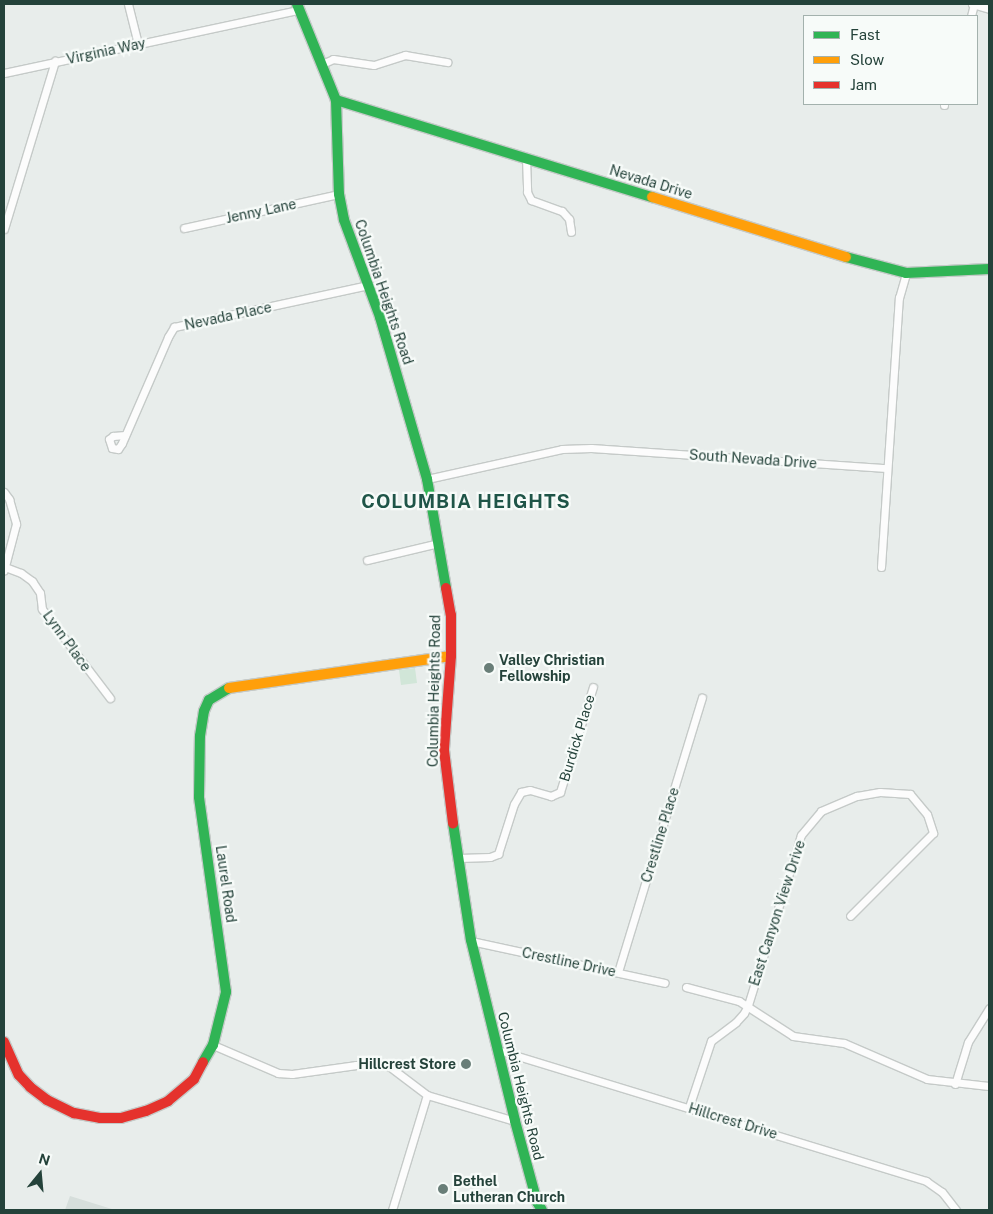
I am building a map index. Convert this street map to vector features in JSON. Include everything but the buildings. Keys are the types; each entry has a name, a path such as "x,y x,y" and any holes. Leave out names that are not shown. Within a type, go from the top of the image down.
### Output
{"street":[{"path":"128,4 138,44"},
{"path":"973,4 989,9"},
{"name":"Virginia Way","path":"4,229 55,61 298,7"},
{"name":"Columbia Heights Road","path":"298,7 336,100 339,194 344,220 369,285 397,370 427,479 451,614 451,656 444,750 458,858 472,941 498,1050 537,1202 542,1210"},
{"path":"322,64 333,60 342,60 374,65 405,55 447,62"},
{"path":"4,73 55,61"},
{"name":"Nevada Drive","path":"336,100 906,273 989,270"},
{"path":"526,158 526,185 531,200 562,211 569,219 571,232"},
{"name":"Jenny Lane","path":"184,228 339,194"},
{"path":"881,567 886,468 899,298 906,273"},
{"name":"Nevada Place","path":"125,435 174,327 369,285"},
{"name":"South Nevada Drive","path":"427,479 562,449 591,448 886,468"},
{"path":"4,492 9,499 16,524 4,568"},
{"path":"367,560 439,543"},
{"name":"Lynn Place","path":"4,568 21,573 32,581 40,593 42,609 110,698"},
{"name":"Laurel Road","path":"4,1042 19,1075 30,1087 47,1100 74,1113 100,1118 120,1118 146,1111 168,1101 194,1079 213,1045 221,1019 226,992 199,797 200,736 204,711 209,700 225,689 451,656"},
{"name":"Burdick Place","path":"458,858 490,858 498,854 514,804 521,792 530,790 551,796 560,792 593,687"},
{"name":"Crestline Place","path":"618,972 702,698"},
{"name":"East Canyon View Drive","path":"689,1107 710,1041 740,1018 748,1005 801,835 821,811 857,796 880,792 910,794 927,814 933,833 850,916"},
{"name":"Crestline Drive","path":"472,941 666,983"},
{"path":"686,987 731,998 748,1005 793,1036 844,1043 927,1079 955,1084 989,1086"},
{"path":"955,1084 968,1042 989,1008"},
{"path":"213,1045 278,1073 292,1074 356,1065 381,1064 390,1067 427,1095 515,1121"},
{"name":"Hillcrest Drive","path":"498,1050 926,1181 942,1192 956,1210"},
{"path":"392,1210 427,1095"}],"shaded area":[{"path":"70,1196 115,1210 65,1210"}],"green space":[{"path":"415,668 417,683 401,685 399,670"}],"traffic: fast":[{"path":"297,4 336,100 339,194 344,220 380,317 427,479 446,588"},
{"path":"336,100 652,197"},
{"path":"846,257 906,273 989,269"},
{"path":"203,1062 213,1045 226,992 199,797 200,736 204,711 209,700 229,688"},
{"path":"453,823 471,940 515,1121 537,1202 542,1210"}],"traffic: slow":[{"path":"652,197 846,257"},
{"path":"229,688 451,656"}],"traffic: jam":[{"path":"446,588 451,615 451,656 444,750 453,823"},
{"path":"4,1042 19,1075 30,1087 47,1100 74,1113 100,1118 121,1118 146,1111 168,1101 194,1079 203,1062"}],"place":[{"name":"Valley Christian Fellowship","path":"489,668"},
{"name":"Hillcrest Store","path":"466,1064"},
{"name":"Bethel Lutheran Church","path":"443,1189"}],"district":[{"name":"COLUMBIA HEIGHTS","path":"466,502"}]}
